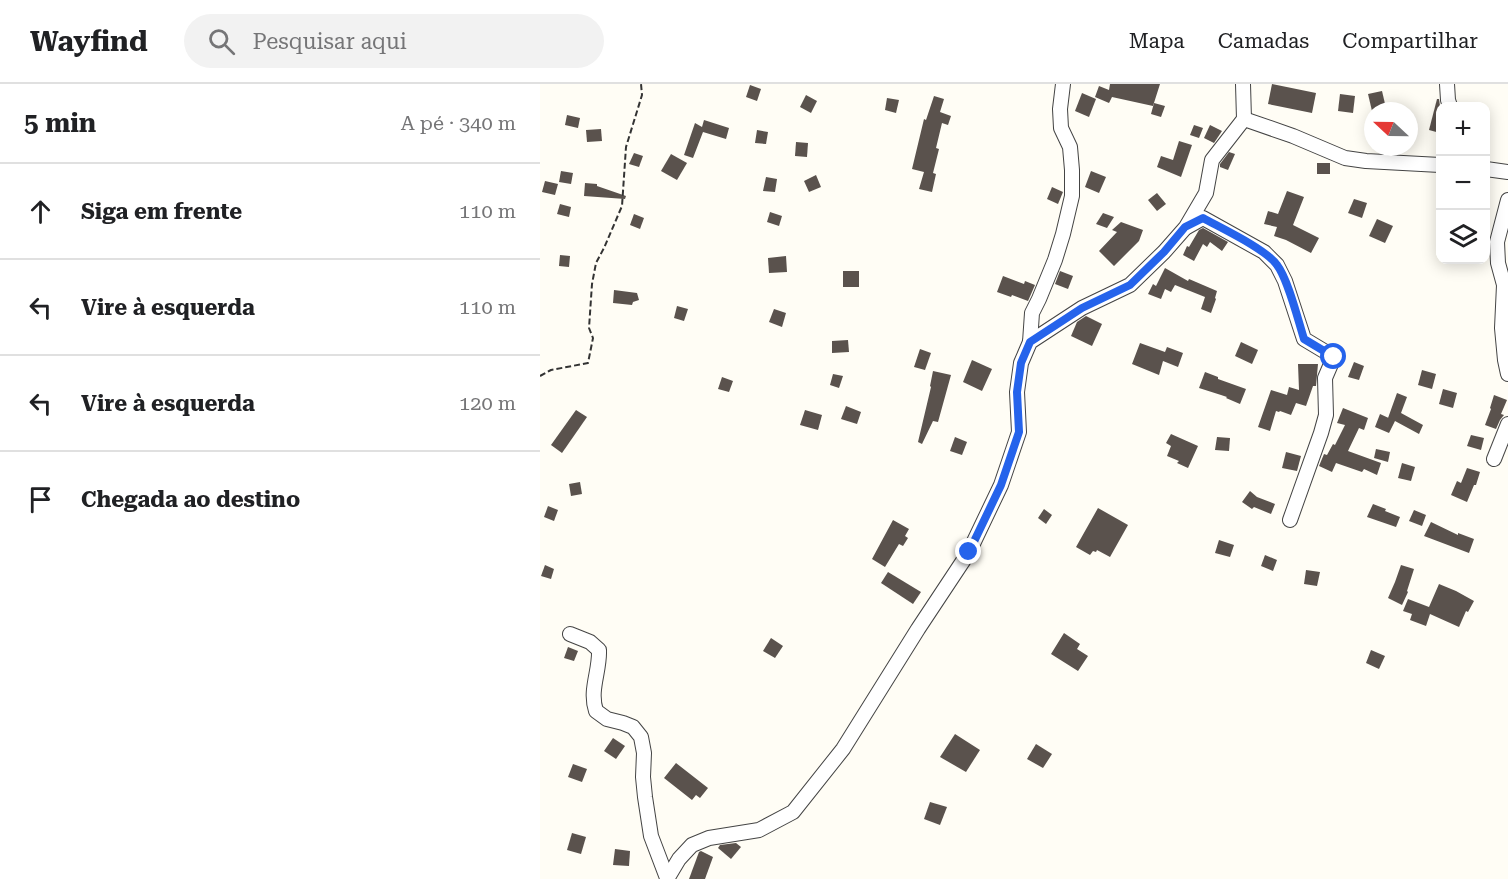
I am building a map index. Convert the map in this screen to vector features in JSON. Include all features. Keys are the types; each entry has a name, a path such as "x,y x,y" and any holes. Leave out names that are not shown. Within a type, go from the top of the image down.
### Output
{"street":[{"path":"667,878 679,859 692,845 709,838 759,830 793,812 843,749 969,552 1001,485 1019,432 1017,392 1021,363 1030,342 1032,313 1055,260 1072,196 1070,147 1061,128 1060,109 1063,84"},
{"path":"1030,342 1082,308 1130,285 1164,252 1185,227 1206,193 1212,160 1244,119 1243,84"},
{"path":"1447,84 1449,102"},
{"path":"1244,119 1345,158 1436,165"},
{"path":"1490,170 1508,172"},
{"path":"1508,200 1497,242 1498,263 1504,285 1502,328 1508,374"},
{"path":"1185,227 1203,218 1264,252 1277,265 1285,281 1304,339 1334,357 1325,378 1326,415 1290,520"},
{"path":"1494,459 1508,424"},
{"path":"570,634 590,642 599,650 593,689 593,703 596,711 607,719 633,727 641,737 644,753 643,777 651,836 667,878"}],"path":[{"path":"540,376 551,370 588,363 593,338 589,328 592,284 596,263 622,206 626,147 642,95 640,84"}],"building":[{"path":"1110,84 1160,84 1153,106 1112,97 1109,103 1095,97 1099,86 1109,90"},
{"path":"1272,84 1316,93 1312,113 1268,104"},
{"path":"750,85 761,89 757,101 746,97"},
{"path":"1382,91 1385,102 1370,102 1368,94"},
{"path":"1082,93 1096,99 1089,117 1075,111"},
{"path":"1340,94 1355,96 1353,113 1338,111"},
{"path":"806,95 817,101 811,113 800,107"},
{"path":"934,96 944,99 940,112 951,116 948,125 942,123 936,148 939,149 933,173 936,174 932,192 919,189 924,172 912,169 924,119 926,120"},
{"path":"887,98 899,100 896,113 885,110"},
{"path":"1154,103 1165,106 1161,117 1151,114"},
{"path":"1436,103 1436,132 1429,130"},
{"path":"567,115 580,118 578,128 565,125"},
{"path":"704,120 729,128 726,139 703,132 693,158 684,155 695,123 702,127"},
{"path":"1194,125 1203,128 1199,138 1190,135"},
{"path":"1210,125 1222,131 1214,143 1204,138"},
{"path":"601,129 602,141 587,142 586,130"},
{"path":"757,130 768,132 766,144 755,143"},
{"path":"1179,141 1192,145 1181,177 1157,167 1161,156 1173,160"},
{"path":"796,142 808,143 807,157 795,156"},
{"path":"1229,152 1235,154 1228,170 1220,167 1220,164"},
{"path":"634,153 643,156 639,167 629,164"},
{"path":"671,154 687,163 677,180 661,171"},
{"path":"1317,163 1330,163 1330,174 1317,174"},
{"path":"561,171 573,173 571,184 559,182"},
{"path":"1091,171 1106,177 1099,193 1085,187"},
{"path":"816,175 821,187 809,192 804,181"},
{"path":"766,177 777,179 775,192 763,191"},
{"path":"545,181 558,184 555,195 542,192"},
{"path":"585,183 597,184 597,186 626,196 625,199 584,196"},
{"path":"1052,187 1063,192 1058,204 1047,199"},
{"path":"1287,191 1304,197 1293,225 1319,238 1311,253 1274,236 1277,227 1264,224 1268,211 1278,214"},
{"path":"1157,193 1166,204 1157,211 1148,200"},
{"path":"1354,199 1367,203 1362,218 1348,213"},
{"path":"560,204 571,207 569,217 557,214"},
{"path":"770,212 782,216 779,226 767,222"},
{"path":"1103,213 1114,217 1107,228 1096,224"},
{"path":"634,214 644,218 640,229 630,225"},
{"path":"1377,219 1393,226 1385,243 1369,236"},
{"path":"1121,222 1143,230 1139,241 1114,266 1099,251 1117,232 1112,230"},
{"path":"1203,228 1228,242 1222,251 1210,242 1207,247 1203,244 1194,261 1183,255 1187,246 1189,247 1199,230"},
{"path":"560,255 570,256 569,267 559,266"},
{"path":"786,256 787,272 769,273 768,258"},
{"path":"1165,268 1188,281 1189,279 1217,291 1211,313 1201,309 1205,297 1175,285 1171,292 1165,289 1161,299 1148,294 1153,284 1156,286"},
{"path":"843,271 859,271 859,287 843,287"},
{"path":"1060,271 1073,276 1068,289 1055,284"},
{"path":"1003,276 1024,284 1025,281 1035,285 1028,301 997,292"},
{"path":"614,290 637,293 639,300 633,302 632,305 613,303"},
{"path":"677,306 688,309 684,321 674,318"},
{"path":"774,309 786,313 782,327 769,322"},
{"path":"1086,316 1102,324 1092,346 1071,336 1077,322"},
{"path":"848,340 849,352 832,353 832,341"},
{"path":"1241,342 1258,350 1252,364 1235,356"},
{"path":"1140,343 1165,352 1167,347 1183,353 1178,367 1163,361 1159,375 1132,364"},
{"path":"920,349 931,353 925,370 914,367"},
{"path":"972,360 992,369 982,391 963,382"},
{"path":"1354,362 1364,366 1359,380 1348,377"},
{"path":"1298,364 1318,364 1316,386 1313,386 1306,406 1296,403 1291,415 1276,411 1270,431 1258,427 1271,390 1287,395 1289,387 1299,390"},
{"path":"1422,370 1436,374 1432,389 1418,385"},
{"path":"933,371 951,375 938,422 933,421 922,444 918,442"},
{"path":"1205,372 1246,389 1240,404 1199,388"},
{"path":"833,374 843,376 839,388 830,385"},
{"path":"722,377 733,381 729,392 718,389"},
{"path":"1443,389 1457,393 1453,408 1439,404"},
{"path":"1397,393 1407,397 1401,413 1423,425 1419,434 1395,421 1389,433 1375,427 1380,414 1388,418"},
{"path":"1494,395 1507,400 1501,414 1504,415 1496,429 1485,425"},
{"path":"846,406 861,412 857,424 841,419"},
{"path":"1343,408 1368,418 1364,430 1359,428 1348,451 1381,463 1377,475 1364,469 1362,472 1336,463 1332,472 1319,466 1324,454 1327,455 1333,444 1335,445 1345,425 1337,423"},
{"path":"576,410 587,417 562,453 551,445"},
{"path":"805,410 822,415 818,430 800,425"},
{"path":"1171,434 1198,446 1188,468 1167,456 1171,446 1166,443"},
{"path":"1471,435 1484,438 1481,450 1467,446"},
{"path":"955,437 967,442 962,455 950,451"},
{"path":"1217,437 1230,438 1229,451 1215,450"},
{"path":"1376,449 1390,452 1388,462 1374,458"},
{"path":"1286,452 1301,456 1297,471 1282,468"},
{"path":"1402,463 1415,467 1411,481 1398,478"},
{"path":"1467,468 1480,472 1467,502 1451,495 1457,481 1461,483"},
{"path":"580,482 582,494 571,496 569,484"},
{"path":"1250,491 1257,497 1275,504 1271,514 1254,507 1252,509 1242,502"},
{"path":"1373,504 1400,517 1396,527 1367,517"},
{"path":"548,506 558,510 554,521 544,517"},
{"path":"1098,508 1128,525 1110,557 1097,550 1090,555 1076,547"},
{"path":"1044,509 1052,515 1046,524 1038,518"},
{"path":"1414,510 1426,515 1422,526 1409,521"},
{"path":"893,520 909,529 905,536 908,538 903,546 899,544 885,567 872,559"},
{"path":"1431,522 1458,535 1458,533 1474,539 1469,553 1424,536"},
{"path":"1219,540 1234,545 1230,557 1215,553"},
{"path":"1265,555 1277,560 1273,571 1261,566"},
{"path":"545,565 554,569 551,579 541,576"},
{"path":"1401,565 1414,569 1402,605 1388,598"},
{"path":"1306,570 1320,572 1317,586 1304,584"},
{"path":"888,572 921,592 913,604 881,583"},
{"path":"1439,584 1474,601 1468,612 1466,611 1459,627 1430,614 1426,626 1410,620 1412,614 1403,611 1408,599 1429,607"},
{"path":"1064,633 1080,644 1077,649 1088,656 1078,671 1051,654"},
{"path":"771,638 783,646 775,658 763,651"},
{"path":"568,647 578,651 574,661 564,658"},
{"path":"1371,650 1385,656 1379,669 1366,663"},
{"path":"955,734 980,750 966,772 940,757"},
{"path":"613,738 625,746 616,759 604,751"},
{"path":"1036,744 1052,754 1043,768 1027,759"},
{"path":"676,763 708,788 700,798 696,795 692,800 664,778"},
{"path":"573,764 587,769 582,782 568,777"},
{"path":"930,802 947,807 940,825 924,819"},
{"path":"572,833 586,837 581,854 567,850"},
{"path":"736,843 741,847 731,859 718,848 720,845"},
{"path":"615,849 630,851 629,866 613,865"},
{"path":"699,852 713,857 705,879 689,879"}],"route":[{"path":"969,552 1001,485 1019,432 1017,392 1021,363 1030,342 1082,308 1130,285 1164,252 1185,227 1203,218 1264,252 1277,265 1285,281 1304,339 1334,357"}]}
